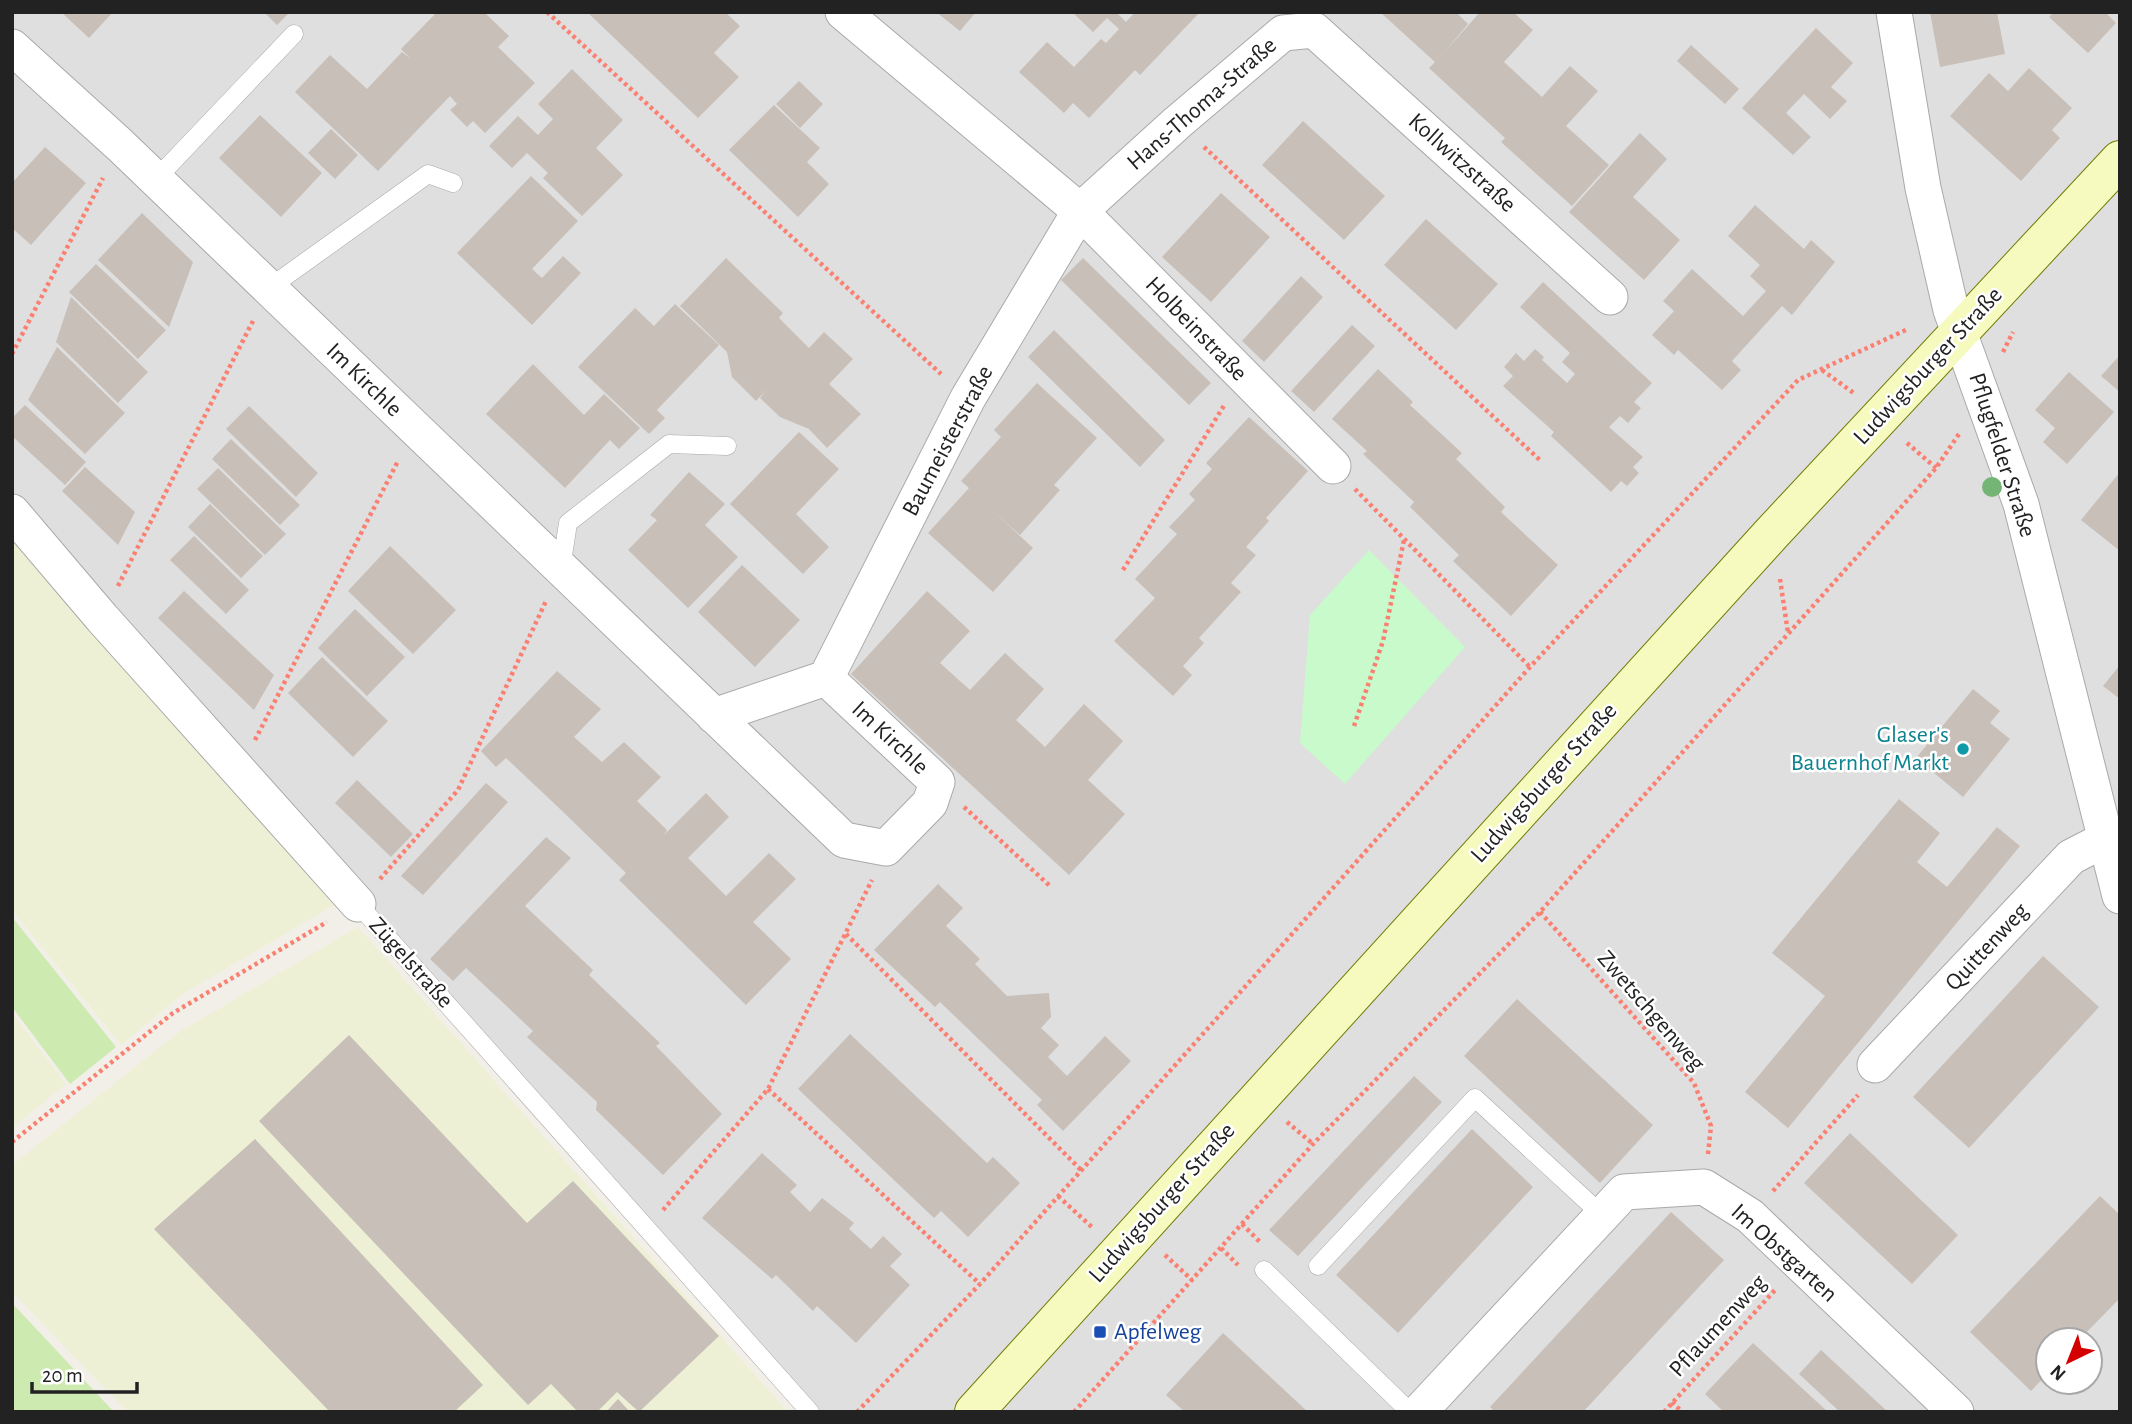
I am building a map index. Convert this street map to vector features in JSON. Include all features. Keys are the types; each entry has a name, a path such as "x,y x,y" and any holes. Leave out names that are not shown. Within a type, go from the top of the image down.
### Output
{"main road":[{"name":"Ludwigsburger Straße","path":"974,1412 1959,330 2120,160"}],"street":[{"name":"Holbeinstraße","path":"843,12 1080,211 1333,466"},
{"name":"Pflugfelder Straße","path":"1894,12 1923,188 1946,292 2021,504 2120,896"},
{"name":"Hans-Thoma-Straße","path":"1080,211 1178,122 1283,33 1321,21"},
{"name":"Kollwitzstraße","path":"1321,21 1610,297"},
{"name":"Im Kirchle","path":"12,47 156,179 844,840 886,848 930,803 937,782 826,678"},
{"name":"Baumeisterstraße","path":"826,678 968,398 1080,211"},
{"name":"Zügelstraße","path":"12,512 102,618 358,904"},
{"path":"714,716 826,678"},
{"name":"Quittenweg","path":"1875,1065 2071,857 2106,839"},
{"path":"1419,1412 1623,1192 1704,1186"},
{"name":"Im Obstgarten","path":"1704,1186 1750,1216 1956,1412"}],"lane":[{"path":"156,179 294,34"},
{"path":"269,288 428,174 453,183"},
{"path":"561,569 568,523 669,444 727,446"},
{"name":"Zügelstraße","path":"358,904 810,1412"},
{"path":"1318,1266 1475,1098 1602,1215"},
{"path":"1264,1270 1410,1412"}],"path":[{"path":"547,12 968,398"},
{"path":"1178,122 1542,462"},
{"path":"12,354 120,145"},
{"path":"102,618 269,288"},
{"path":"857,1412 980,1284 1530,667 1798,380 1906,332 1946,292"},
{"path":"1124,570 1242,376"},
{"path":"1074,1412 1313,1144 1540,912 1949,452 1983,391"},
{"path":"239,772 415,428"},
{"path":"1333,466 1530,667"},
{"path":"1354,726 1383,641 1404,539"},
{"path":"12,1142 173,1013 358,904 458,790 561,569"},
{"path":"937,782 1050,886"},
{"path":"646,1229 768,1089 873,883 865,846"},
{"name":"Zwetschgenweg","path":"1540,912 1694,1083 1711,1126 1704,1186"},
{"path":"846,934 1081,1170"},
{"path":"1750,1216 1871,1081 1875,1065"},
{"path":"768,1089 980,1284"},
{"name":"Pflaumenweg","path":"1664,1412 1799,1264"},
{"path":"1672,1402 1682,1412"}],"shaded area":[{"path":"12,12 2120,12 2120,1412 811,1412 12,507"}],"green space":[{"path":"12,526 338,903 184,993 121,1045 12,910"},
{"path":"1369,550 1465,647 1345,784 1300,743 1310,615"},
{"path":"12,917 116,1047 70,1084 12,1007"},
{"path":"358,927 788,1412 128,1412 12,1292 12,1165 179,1032"},
{"path":"12,1013 66,1084 12,1128"},
{"path":"12,1303 114,1412 12,1412"}],"building":[{"path":"61,12 113,12 89,38"},
{"path":"264,12 290,12 277,25"},
{"path":"437,12 484,12 509,36 498,47 535,83 485,133 473,121 467,127 450,110 457,104 450,96 378,171 295,92 330,55 367,89 402,52 411,59 401,49"},
{"path":"587,12 725,12 740,26 714,53 739,77 698,118"},
{"path":"936,12 976,12 960,31"},
{"path":"1072,12 1116,12 1126,22 1135,12 1200,12 1140,75 1135,70 1089,118 1073,103 1064,113 1019,72 1047,42 1074,67 1101,39 1106,43 1119,29 1107,18 1093,32"},
{"path":"1380,12 1456,12 1468,24 1443,54 1480,12 1513,12 1533,30 1504,62 1542,97 1570,66 1598,91 1566,126 1609,165 1572,206 1501,142 1505,138 1429,68 1435,62"},
{"path":"1930,12 1997,12 2005,54 1940,67"},
{"path":"2054,12 2105,12 2116,23 2088,53 2049,17"},
{"path":"1816,28 1853,63 1831,87 1847,101 1830,119 1804,94 1786,113 1811,137 1793,155 1742,108"},
{"path":"1691,45 1739,89 1725,104 1677,61"},
{"path":"2029,68 2072,108 2052,130 2060,138 2021,181 1950,116 1989,73 2008,91"},
{"path":"572,69 623,120 596,148 623,175 582,216 543,178 548,173 527,153 512,168 489,146 518,116 538,135 553,119 538,104"},
{"path":"799,81 823,104 800,128 776,104"},
{"path":"774,105 820,148 807,162 829,184 798,217 729,150"},
{"path":"260,115 322,173 281,217 219,158"},
{"path":"1303,121 1385,196 1344,240 1262,165"},
{"path":"331,129 358,155 335,179 308,153"},
{"path":"1640,133 1667,159 1633,197 1680,240 1644,280 1569,212"},
{"path":"45,147 86,183 31,245 12,228 12,183"},
{"path":"531,176 578,221 532,269 542,278 563,256 581,273 532,325 457,253"},
{"path":"1221,193 1270,237 1211,302 1162,257"},
{"path":"1755,205 1804,249 1811,240 1835,262 1792,315 1782,306 1732,361 1741,370 1722,390 1678,350 1674,355 1652,335 1674,311 1663,301 1692,269 1743,316 1766,291 1750,276 1760,265 1728,236"},
{"path":"142,213 193,262 169,327 98,260"},
{"path":"1426,219 1498,284 1456,330 1384,265"},
{"path":"726,258 783,313 779,318 809,348 824,332 853,359 829,384 861,414 827,448 809,429 780,417 760,398 767,389 756,401 732,377 727,352 680,306"},
{"path":"1083,258 1211,383 1189,405 1061,280"},
{"path":"96,264 166,330 138,359 69,292"},
{"path":"1301,276 1323,297 1264,362 1242,341"},
{"path":"1543,282 1652,383 1634,402 1641,408 1628,423 1620,416 1609,427 1643,457 1633,467 1639,473 1627,486 1621,481 1611,492 1551,436 1554,432 1503,386 1513,376 1504,367 1516,353 1524,361 1535,349 1544,357 1542,360 1567,383 1575,374 1562,362 1570,353 1520,307"},
{"path":"71,297 148,372 118,403 56,342"},
{"path":"675,304 719,345 657,410 665,418 649,434 578,367 635,308 654,326"},
{"path":"1352,325 1375,346 1314,412 1291,391"},
{"path":"1054,330 1165,440 1140,467 1028,357"},
{"path":"57,347 125,413 85,454 28,400"},
{"path":"2120,355 2120,392 2101,376"},
{"path":"533,364 584,415 604,394 640,428 619,449 610,440 565,488 486,414"},
{"path":"1378,369 1413,402 1410,405 1462,453 1456,459 1505,507 1501,512 1558,565 1511,616 1453,561 1459,555 1410,507 1414,502 1363,454 1367,451 1332,419"},
{"path":"2069,372 2114,412 2067,464 2043,442 2055,428 2035,410"},
{"path":"1037,383 1097,438 1054,485 1060,490 1020,535 992,510 1033,548 993,592 928,533 969,488 961,481 1001,437 994,430"},
{"path":"25,405 86,462 65,485 12,436 12,418"},
{"path":"249,406 318,473 296,497 226,429"},
{"path":"1249,417 1308,471 1266,518 1269,521 1246,547 1256,555 1231,583 1241,592 1199,638 1204,643 1183,666 1192,675 1173,696 1114,641 1155,598 1135,579 1177,534 1169,527 1195,500 1189,494 1212,469 1206,463"},
{"path":"799,432 839,469 796,514 829,547 803,574 730,504"},
{"path":"231,439 300,505 280,525 212,459"},
{"path":"85,467 135,512 118,545 62,491"},
{"path":"218,468 286,534 265,555 197,489"},
{"path":"689,472 725,504 705,525 738,557 688,608 628,550 657,520 650,515"},
{"path":"2120,472 2120,551 2081,520"},
{"path":"210,504 263,556 241,578 188,527"},
{"path":"194,536 249,590 226,614 170,560"},
{"path":"390,546 456,610 413,654 348,591"},
{"path":"742,565 800,620 755,667 698,612"},
{"path":"184,591 274,675 254,710 158,618"},
{"path":"927,591 970,631 940,663 970,690 1005,653 1044,689 1016,720 1045,747 1084,704 1123,741 1088,780 1125,814 1069,875 851,674"},
{"path":"355,609 405,657 367,696 318,648"},
{"path":"322,657 388,721 353,757 288,693"},
{"path":"2120,665 2120,699 2103,686"},
{"path":"557,671 601,709 574,737 602,762 624,742 661,777 637,801 667,830 664,835 706,793 729,817 688,858 726,896 769,853 796,879 753,922 791,959 746,1005 619,880 626,873 558,807 506,758 496,767 481,751"},
{"name":"Glaser's Bauernhof Markt","path":"1973,689 2000,711 1990,723 2010,739 1963,797 1916,758"},
{"path":"357,780 413,834 391,857 335,803"},
{"path":"486,783 508,802 423,895 401,876"},
{"path":"1899,799 1940,833 1917,862 1947,887 1997,827 2020,846 1788,1128 1745,1092 1825,996 1772,953"},
{"path":"546,837 571,858 525,906 593,970 589,975 660,1043 656,1046 722,1114 663,1175 596,1110 597,1102 527,1037 533,1031 466,968 453,981 430,959"},
{"path":"938,884 963,908 946,926 980,959 975,964 1007,996 1049,993 1051,1017 1041,1028 1059,1045 1048,1057 1067,1076 1105,1036 1131,1061 1063,1131 1037,1105 1042,1100 940,1002 935,1007 874,950"},
{"path":"2043,956 2099,1007 1969,1148 1913,1097"},
{"path":"1517,999 1653,1125 1600,1183 1464,1056"},
{"path":"850,1034 987,1163 993,1157 1020,1183 968,1237 941,1211 934,1218 798,1089"},
{"path":"349,1035 527,1223 573,1181 719,1336 639,1412 617,1392 597,1412 578,1412 551,1384 528,1405 259,1121"},
{"path":"1414,1076 1442,1102 1298,1256 1269,1230"},
{"path":"1472,1129 1533,1187 1398,1333 1336,1275"},
{"path":"1850,1133 1958,1235 1912,1284 1804,1183"},
{"path":"255,1139 483,1385 454,1412 330,1412 154,1229"},
{"path":"762,1153 797,1185 790,1192 810,1212 822,1198 854,1223 849,1229 871,1249 883,1236 902,1254 890,1266 910,1285 856,1343 817,1306 813,1311 776,1275 772,1279 702,1218"},
{"path":"2100,1196 2120,1215 2120,1298 2093,1326 2034,1326 2034,1388 2031,1391 1970,1332"},
{"path":"1671,1212 1724,1260 1583,1412 1495,1412 1490,1407"},
{"path":"1223,1333 1308,1412 1185,1412 1166,1395"},
{"path":"1753,1343 1828,1412 1724,1412 1705,1394"},
{"path":"1821,1350 1888,1412 1840,1412 1799,1374"},
{"path":"618,1399 630,1412 606,1412"}],"place":[{"name":"Glaser's Bauernhof Markt","path":"1963,749"},
{"name":"Apfelweg","path":"1100,1332"}]}
